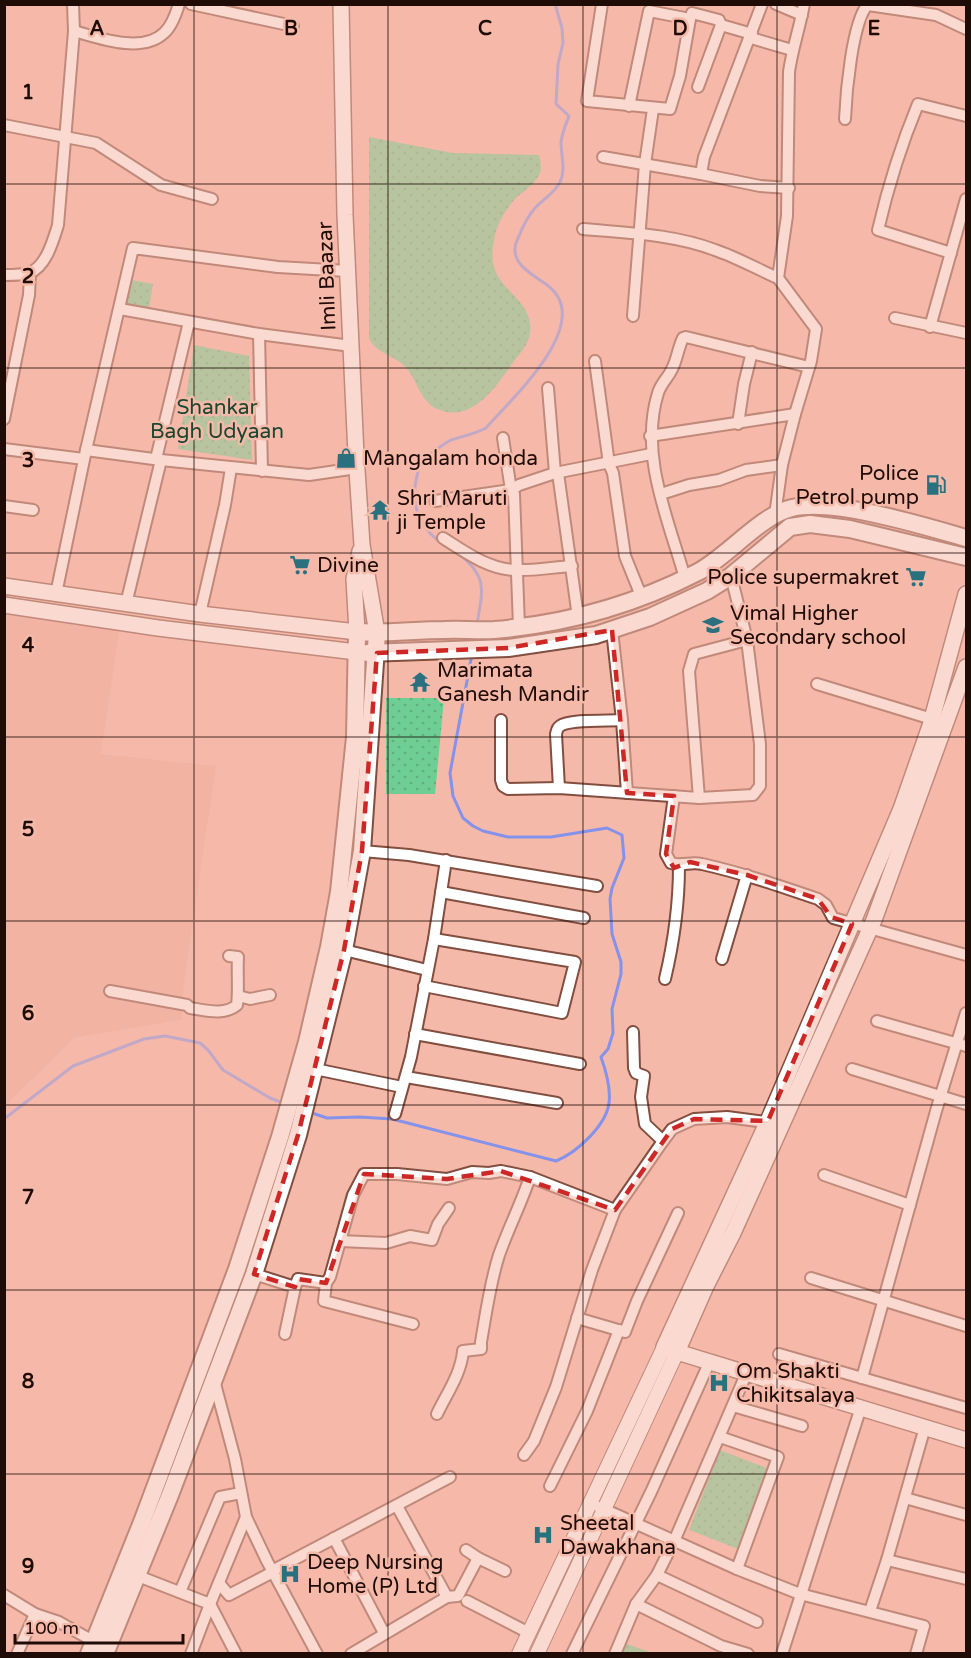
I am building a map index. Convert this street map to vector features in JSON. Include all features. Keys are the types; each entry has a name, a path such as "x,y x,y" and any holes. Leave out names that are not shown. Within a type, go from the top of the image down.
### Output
{"main road":[{"name":"Imli Baazar","path":"341,4 348,272 362,545"},
{"path":"4,586 200,615 357,632 480,630 578,617 642,598 702,570 775,515 792,508 811,506 857,511 966,538"},
{"path":"4,605 158,628 356,652 508,648 585,637 650,617 707,591 731,576 789,527 810,524 850,529 966,557"},
{"path":"96,1650 138,1576 255,1274 298,1135 301,1094 339,892 355,737 357,632 354,579 362,545"},
{"path":"96,1650 237,1269 280,1137 315,1069 344,950 362,851 377,633 362,545"},
{"path":"775,1123 852,924 901,809 932,718 966,594"},
{"path":"966,667 870,929 775,1123 670,1350 966,1440"}],"street":[{"path":"4,275 30,273 51,247 58,225 74,31 73,4"},
{"path":"74,31 116,42 138,43 153,40 165,33 180,4"},
{"path":"191,4 293,26"},
{"path":"602,4 587,101 670,110 680,76 692,14 719,20 721,25 792,50"},
{"path":"701,174 704,157 752,36 762,4"},
{"path":"776,4 803,10 792,50 789,72 788,216 778,278"},
{"path":"845,118 850,60 860,6 868,4 936,15 966,29"},
{"path":"629,106 649,11 690,19"},
{"path":"698,87 721,25"},
{"path":"951,253 878,230 885,199 907,130 918,104 966,116"},
{"path":"633,316 645,164 653,109"},
{"path":"4,125 96,143 162,184 212,199"},
{"path":"603,157 760,186 789,188"},
{"path":"930,327 966,199"},
{"path":"583,230 639,233 681,240 715,250 778,278 816,329 810,368 782,465 775,515"},
{"path":"56,594 85,455 133,248 279,267 348,272"},
{"path":"4,419 29,295 30,273"},
{"path":"120,309 259,334 351,346"},
{"path":"895,318 966,333"},
{"path":"126,604 189,322"},
{"path":"259,334 262,471"},
{"path":"685,578 661,495 651,454 650,436 660,384 672,370 683,338 752,352 810,368"},
{"path":"738,424 752,352"},
{"path":"595,361 609,464 613,473 625,556 642,598"},
{"path":"548,387 557,473 578,617"},
{"path":"650,436 795,414"},
{"path":"503,438 511,490 514,494 519,626"},
{"path":"4,449 159,460 309,475 357,468"},
{"path":"435,501 511,490 519,485 557,473 651,454"},
{"path":"661,495 719,480 746,470 782,465"},
{"path":"200,615 231,468"},
{"path":"4,506 33,510"},
{"path":"443,538 477,560 498,567 516,570 572,566"},
{"path":"501,720 501,780 503,786 508,789 559,788 699,798 753,795 760,786 760,744 747,640 731,576"},
{"path":"612,630 627,793"},
{"path":"699,798 689,670 691,660 694,654 747,640"},
{"path":"817,684 932,718"},
{"path":"559,788 556,734 558,728 562,724 622,720"},
{"path":"674,796 666,854 671,863 680,866 690,862 747,875 818,899 826,905 833,918 966,955"},
{"path":"362,851 446,860 597,886"},
{"path":"395,1114 415,1034 434,939 446,860"},
{"path":"665,979 674,941 679,902 680,866"},
{"path":"722,959 747,875"},
{"path":"441,892 584,918"},
{"path":"424,986 562,1013 575,962 434,939"},
{"path":"344,950 427,970"},
{"path":"110,991 216,1012 232,1010 237,1005 238,957 229,956"},
{"path":"238,996 250,999 270,995"},
{"path":"862,1378 941,1096 962,1044 966,1013"},
{"path":"877,1022 962,1044"},
{"path":"633,1032 634,1068 636,1073 644,1076 640,1097 645,1124 663,1141"},
{"path":"415,1034 580,1064"},
{"path":"315,1069 557,1103"},
{"path":"852,1070 966,1104"},
{"path":"524,1455 534,1441 556,1387 592,1270 615,1210 672,1129 694,1119 727,1117 775,1123"},
{"path":"413,1324 324,1301 326,1283 330,1277 353,1195 364,1174 397,1174 447,1179 472,1172 501,1171 530,1177 615,1210"},
{"path":"824,1175 910,1205"},
{"path":"437,1414 462,1363 463,1351 481,1349 494,1273 530,1177"},
{"path":"340,1241 386,1243 410,1236 432,1240 438,1224 449,1208"},
{"path":"577,1318 625,1332 678,1213"},
{"path":"255,1274 295,1287"},
{"path":"811,1278 966,1326"},
{"path":"285,1334 298,1279 326,1283"},
{"path":"550,1486 587,1411 619,1330"},
{"path":"519,1653 591,1503 670,1350"},
{"path":"537,1653 605,1509 670,1350"},
{"path":"207,1351 235,1459 246,1517 272,1571 317,1653"},
{"path":"779,1354 966,1408"},
{"path":"572,1653 636,1522 710,1361"},
{"path":"615,1653 636,1604 657,1575 675,1539 747,1372"},
{"path":"733,1406 802,1426"},
{"path":"782,1653 861,1407"},
{"path":"870,1611 888,1560 925,1427"},
{"path":"720,1437 778,1457 737,1569"},
{"path":"219,1582 229,1595 450,1477"},
{"path":"180,1592 220,1497 241,1493"},
{"path":"905,1498 966,1515"},
{"path":"591,1503 737,1569 800,1594 924,1626 916,1653"},
{"path":"397,1506 447,1598"},
{"path":"191,1653 246,1517"},
{"path":"334,1538 384,1633"},
{"path":"466,1550 505,1571"},
{"path":"351,1653 447,1598 458,1596 478,1558"},
{"path":"564,1559 578,1566"},
{"path":"888,1560 966,1579"},
{"path":"657,1575 757,1622"},
{"path":"138,1576 210,1604 236,1653"},
{"path":"4,1595 35,1614 59,1622 96,1650"},
{"path":"466,1601 529,1633"},
{"path":"636,1604 719,1650 748,1653"},
{"path":"17,1653 35,1614"}],"highlighted area":[{"path":"612,630 627,793 674,796 666,854 674,868 690,862 747,875 818,899 831,917 852,924 768,1121 694,1119 672,1129 615,1210 501,1171 447,1179 364,1174 326,1283 298,1279 295,1287 254,1274 298,1135 344,950 362,851 377,653 508,648"}],"shaded area":[{"path":"5,609 120,626 101,754 216,766 184,983 181,1020 74,1038 5,1106"}],"green space":[{"path":"369,137 453,153 539,155 540,173 508,207 496,230 493,251 493,263 498,276 527,313 530,322 528,342 490,393 472,408 461,412 437,409 431,405 421,394 406,368 379,350 369,338"},
{"path":"132,280 153,284 149,308 124,305"},
{"name":"Shankar Bagh Udyaan","path":"194,345 249,356 252,460 178,449"},
{"path":"386,698 444,698 435,794 386,794"},
{"path":"720,1450 769,1469 738,1549 689,1530"},
{"path":"625,1643 652,1653 620,1654"}],"waterway":[{"path":"447,547 430,533 419,517 415,487 420,465 427,457 451,440 486,428 545,360 556,339 562,319 560,301 547,285 518,261 515,249 528,218 555,189 563,173 561,142 569,116 556,104 558,64 563,43 562,28 555,4"},
{"path":"458,553 474,569 481,584 477,624"},
{"path":"309,1112 327,1118 392,1119 556,1161 589,1138 607,1112 609,1091 601,1057 608,1049 613,1033 612,1009 621,974 621,962 612,934 610,899 624,858 622,835 607,828 551,837 508,837 483,831 463,818 453,796 450,773 472,654"},
{"path":"4,1119 73,1066 144,1039 165,1036 200,1043 223,1070 270,1098 283,1103"}],"place":[{"name":"Mangalam honda","path":"346,458"},
{"name":"Police Petrol pump","path":"936,485"},
{"name":"Shri Maruti ji Temple","path":"380,510"},
{"name":"Divine","path":"300,565"},
{"name":"Police supermakret","path":"916,577"},
{"name":"Vimal Higher Secondary school","path":"713,625"},
{"name":"Marimata Ganesh Mandir","path":"420,682"},
{"name":"Om Shakti Chikitsalaya","path":"719,1383"},
{"name":"Sheetal Dawakhana","path":"543,1535"},
{"name":"Deep Nursing Home (P) Ltd","path":"290,1574"}]}
